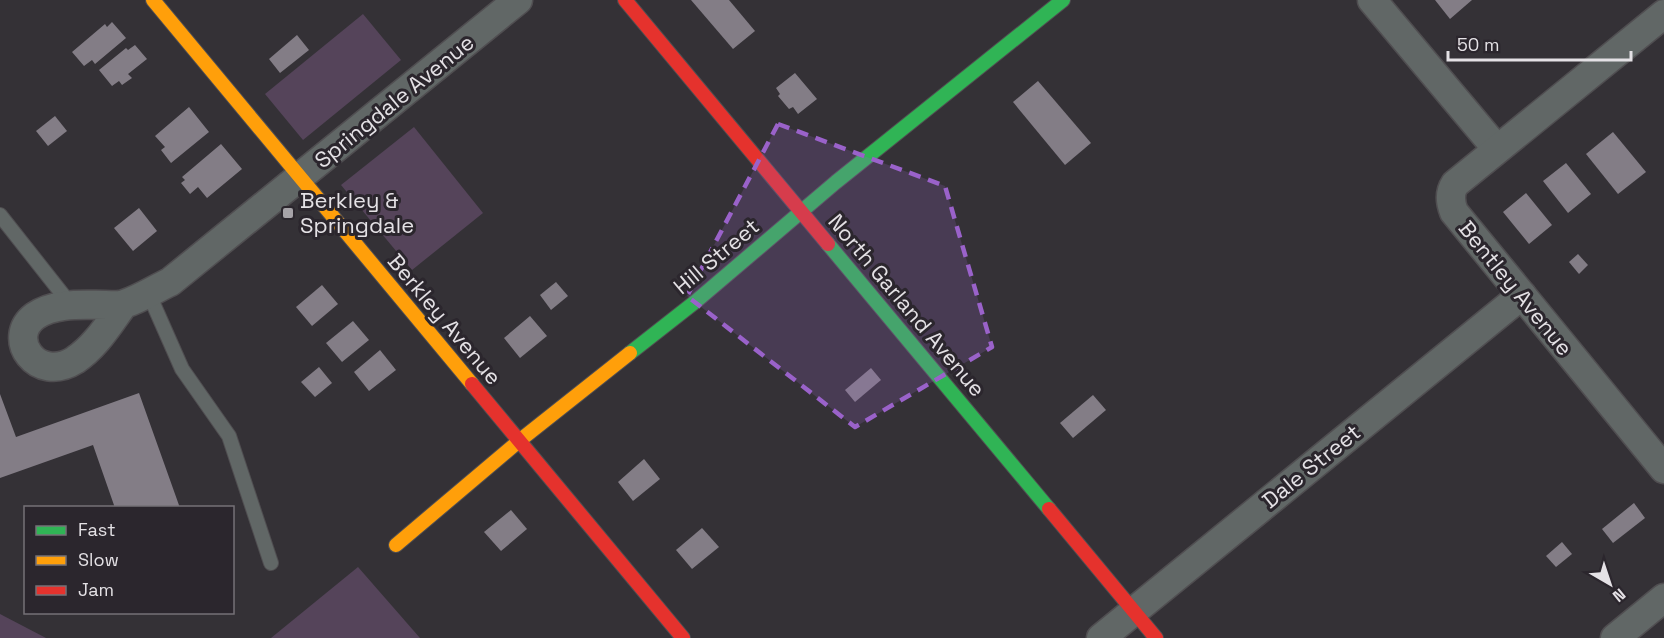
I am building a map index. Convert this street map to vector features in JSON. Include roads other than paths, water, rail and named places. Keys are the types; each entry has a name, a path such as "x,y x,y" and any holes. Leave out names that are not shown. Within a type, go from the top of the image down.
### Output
{"street":[{"name":"Berkley Avenue","path":"153,0 683,638"},
{"name":"Springdale Avenue","path":"123,305 71,305 35,316 26,327 23,341 26,352 34,362 49,368 64,366 75,360 91,348 123,305 170,282 518,0"},
{"name":"North Garland Avenue","path":"625,0 1156,638"},
{"name":"Hill Street","path":"396,545 519,441 696,302 836,182 1063,0"},
{"path":"1372,0 1497,149 1664,14"},
{"name":"Bentley Avenue","path":"1497,149 1450,190 1454,212 1664,469"},
{"name":"Dale Street","path":"1101,638 1522,295"},
{"path":"1615,638 1664,598"}],"lane":[{"path":"0,215 71,305"},
{"path":"148,292 182,369 229,436 271,563"}],"place":[{"name":"Berkley & Springdale","path":"288,213"}]}
